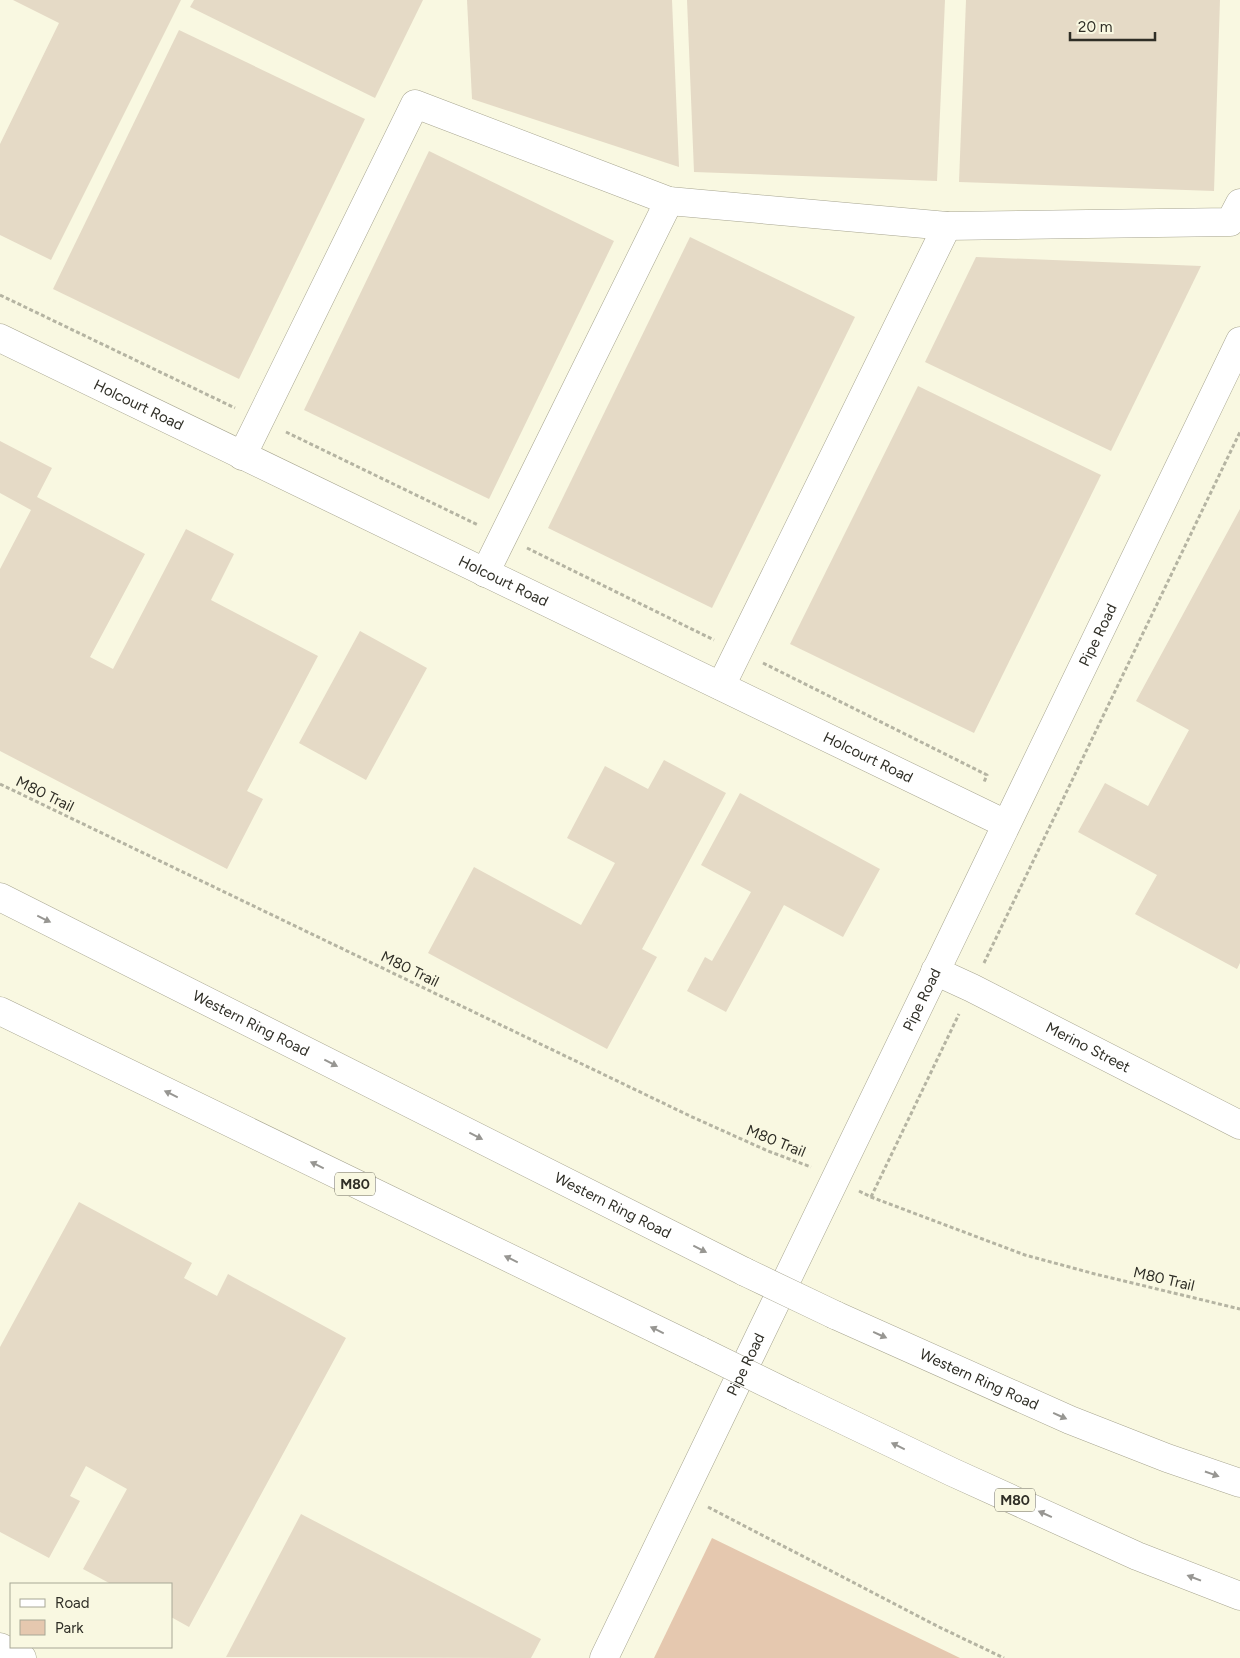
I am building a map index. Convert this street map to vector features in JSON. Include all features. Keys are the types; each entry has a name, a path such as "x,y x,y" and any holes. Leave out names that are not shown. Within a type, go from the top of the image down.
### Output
{"main road":[{"path":"242,456 415,104 669,201 947,226 1237,216"},
{"path":"485,573 669,201"},
{"path":"720,686 947,226"},
{"name":"Holcourt Road","path":"0,338 1006,824"},
{"name":"Pipe Road","path":"604,1658 1240,341"},
{"name":"Western Ring Road","path":"0,897 745,1272 835,1315 1070,1420 1167,1458 1240,1483"},
{"name":"Merino Street","path":"935,971 972,988 1240,1125"},
{"name":"M80","path":"3,1013 952,1472 1137,1556 1240,1596"},
{"path":"0,1647 22,1658"}],"path":[{"path":"871,1197 1240,432"},
{"name":"M80 Trail","path":"0,784 690,1116 774,1154 814,1168"},
{"name":"M80 Trail","path":"857,1189 871,1197 1025,1254 1095,1274 1240,1309"},
{"path":"683,1494 1004,1658"}],"green space":[{"path":"712,1538 960,1658 654,1658"}],"building":[{"path":"13,0 181,0 51,260 0,235 0,144 59,23"},
{"path":"194,0 423,0 375,98 190,7"},
{"path":"467,0 672,0 679,167 472,99"},
{"path":"687,0 945,0 937,181 694,172"},
{"path":"966,0 1220,0 1214,191 959,182"},
{"path":"179,30 365,119 239,379 53,289"},
{"path":"429,151 614,241 489,499 304,410"},
{"path":"690,237 855,317 712,608 548,528"},
{"path":"976,257 1201,266 1111,451 925,362"},
{"path":"918,386 1101,475 974,733 790,644"},
{"path":"0,441 52,468 37,497 145,554 90,657 113,669 186,529 234,554 211,600 318,656 247,791 263,799 227,869 0,751 0,569 31,510 0,493"},
{"path":"1240,509 1240,963 1237,969 1135,914 1157,875 1078,832 1105,783 1148,806 1189,730 1136,701"},
{"path":"360,631 427,668 366,780 299,743"},
{"path":"664,760 726,793 642,949 657,957 607,1049 428,953 474,867 581,925 615,863 567,838 605,766 648,789"},
{"path":"740,793 880,869 843,937 784,905 726,1012 687,991 705,957 712,961 751,892 701,865"},
{"path":"79,1202 192,1263 184,1278 217,1296 228,1274 346,1338 189,1627 172,1618 172,1583 109,1583 83,1569 127,1489 86,1466 70,1496 80,1501 49,1558 0,1532 0,1347"},
{"path":"301,1514 541,1639 531,1658 226,1657"}]}
